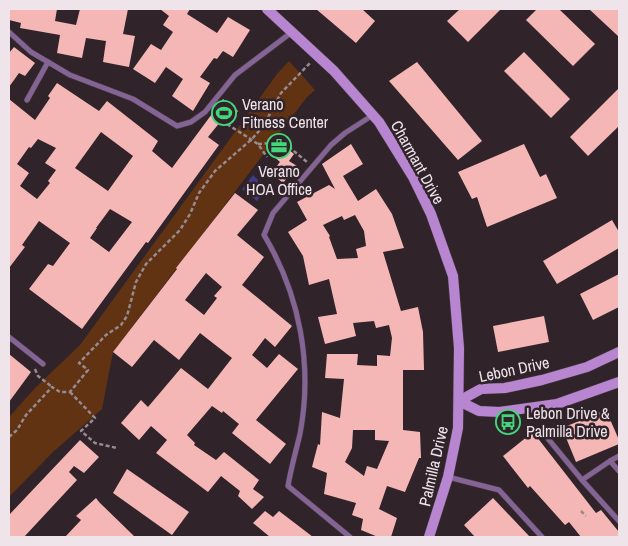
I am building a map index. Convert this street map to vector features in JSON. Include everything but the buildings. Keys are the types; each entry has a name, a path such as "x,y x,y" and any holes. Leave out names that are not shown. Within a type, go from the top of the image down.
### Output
{"street":[{"name":"Charmant Drive","path":"267,9 334,71 373,115 413,177 431,214 453,276 458,348 459,401"},
{"name":"Lebon Drive","path":"459,401 481,389 505,388 542,380 587,367 619,352"},
{"name":"Lebon Drive","path":"459,401 479,411 499,412 557,404 619,382"},
{"name":"Palmilla Drive","path":"429,537 448,476 458,428 459,401"}],"lane":[{"path":"9,32 31,52 70,75 133,99 177,126 191,122 205,112 234,75 292,32"},
{"path":"27,100 48,62"},
{"path":"350,537 288,486 292,460 300,434 305,392 305,362 301,330 286,278 264,235 274,213 331,145 345,133 373,115"},
{"path":"9,337 43,364"},
{"path":"545,435 619,521"},
{"path":"582,480 619,456"},
{"path":"610,461 619,471"},
{"path":"448,476 499,490 542,537"}],"path":[{"path":"70,392 88,370 80,363 106,335 121,325 127,316 136,282 146,264 180,230 190,214 199,193 215,171 252,139 264,125 281,93 317,56"},
{"path":"222,120 252,139 267,157"},
{"path":"258,144 283,142 312,166"},
{"path":"9,438 17,430 26,415 52,387 60,392 70,392 95,418 82,431 95,443 117,448"},
{"path":"581,511 586,516"}],"shaded area":[{"path":"289,61 315,90 307,97 113,352 102,409 53,452 9,497 9,417 35,388 80,345 277,74"},
{"path":"253,175 258,180 257,186 263,193 257,201 242,189"}],"place":[{"name":"Verano Fitness Center","path":"224,113"},
{"name":"Verano HOA Office","path":"279,146"},
{"name":"Lebon Drive & Palmilla Drive","path":"508,422"}]}
